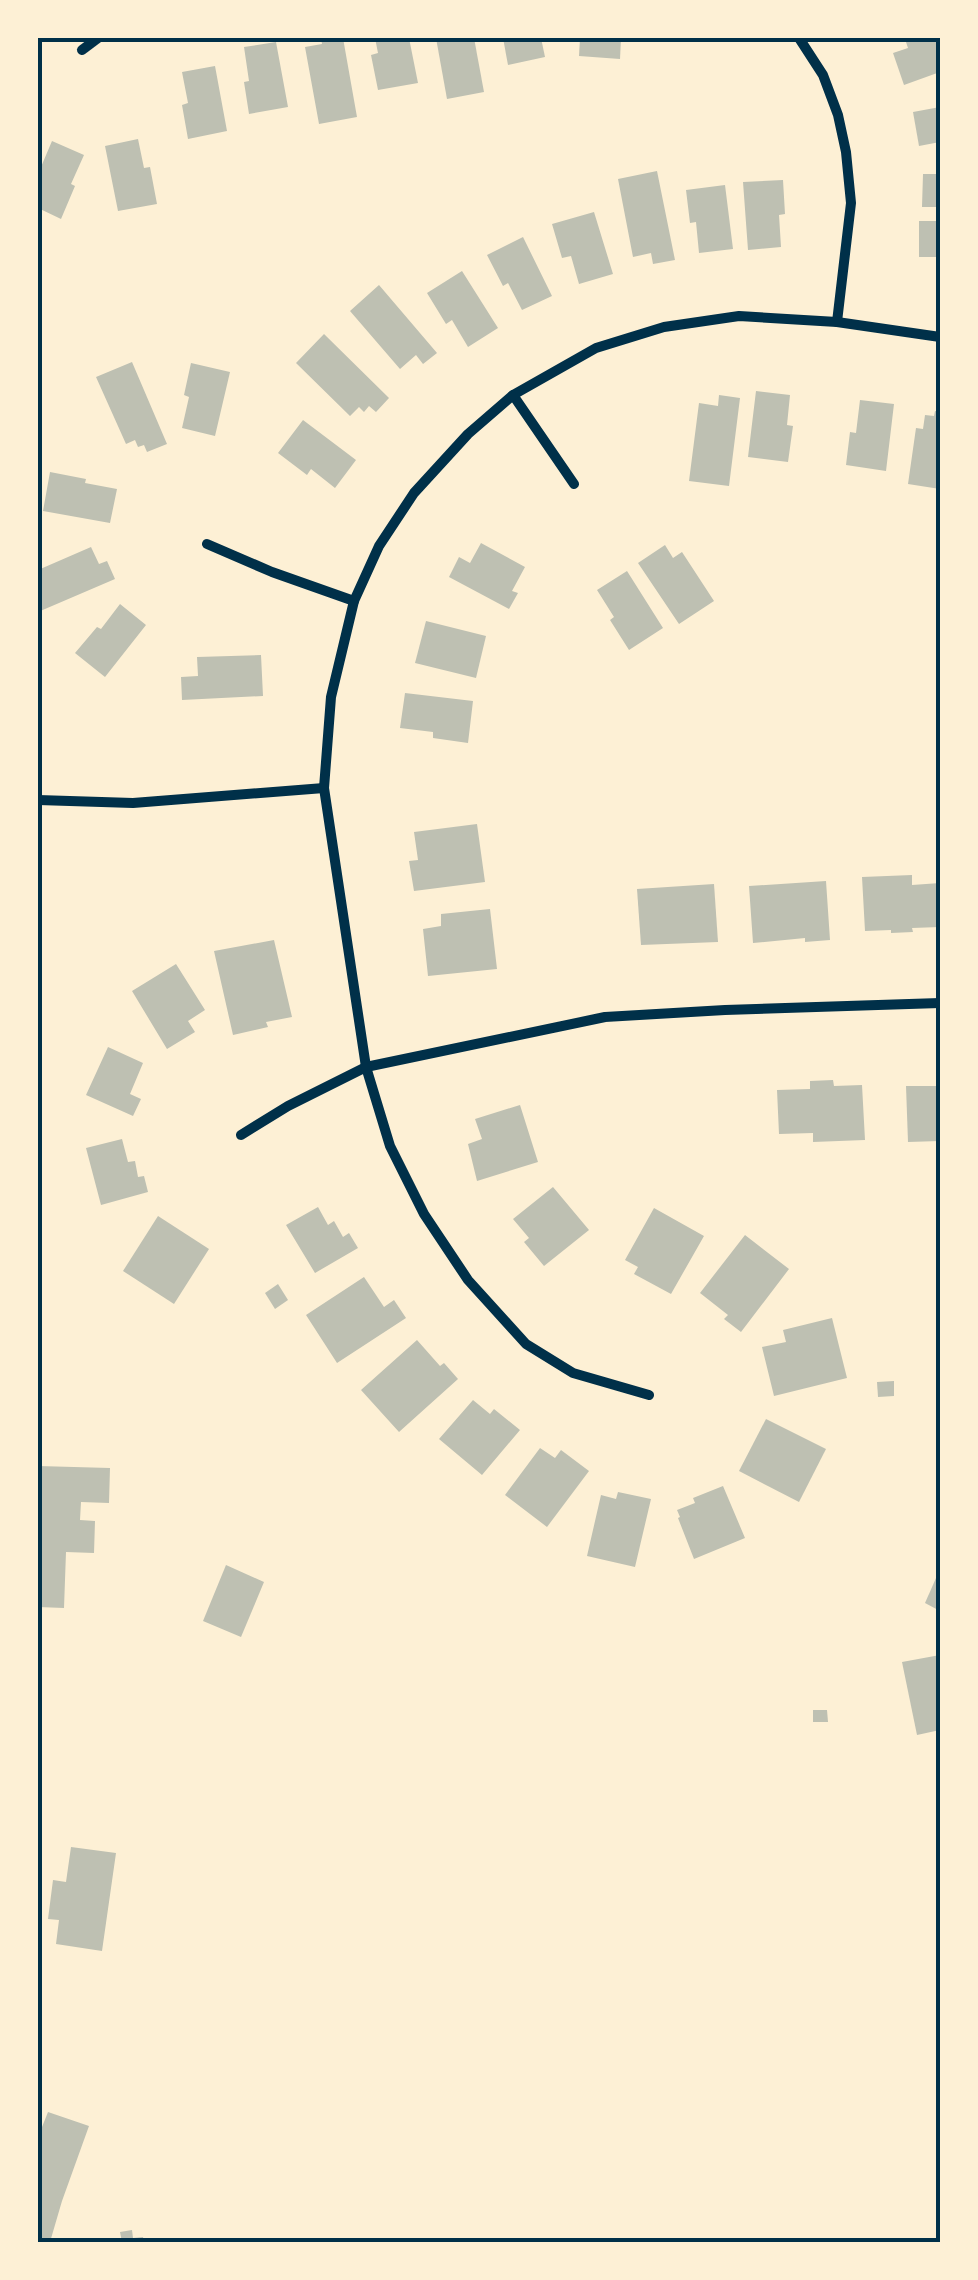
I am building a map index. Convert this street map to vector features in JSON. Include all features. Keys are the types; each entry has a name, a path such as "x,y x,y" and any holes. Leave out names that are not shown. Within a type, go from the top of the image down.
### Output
{"street":[{"path":"82,50 98,38"},
{"path":"799,38 823,75 846,152 851,203 837,322"},
{"path":"649,1395 573,1372 526,1344 468,1280 424,1214 390,1146 366,1067 324,788 331,697 354,601 379,546 414,493 468,434 513,395 596,348 664,328 739,316 837,322 940,337"},
{"path":"513,395 574,484"},
{"path":"207,544 354,601"},
{"path":"38,800 133,803 324,788"},
{"path":"240,1135 366,1067 605,1017 940,1003"}],"building":[{"path":"321,38 343,38 357,117 319,124 305,47 322,44"},
{"path":"375,38 409,38 418,83 378,90 371,55 378,53"},
{"path":"436,38 474,38 484,92 447,99"},
{"path":"503,38 541,38 545,57 508,65"},
{"path":"580,38 621,38 620,59 579,56"},
{"path":"940,38 940,72 904,85 893,53 908,48 906,42"},
{"path":"276,42 288,107 249,114 244,47"},
{"path":"215,66 227,131 188,139 182,105 188,103 182,72"},
{"path":"940,107 940,142 919,146 913,112"},
{"path":"138,139 144,168 150,167 157,204 118,211 105,146"},
{"path":"52,141 84,155 61,219 38,208 38,174"},
{"path":"657,171 675,260 653,264 651,253 633,257 618,179"},
{"path":"923,174 940,174 940,207 922,207"},
{"path":"783,180 785,214 779,215 781,247 748,250 743,182"},
{"path":"725,185 733,249 699,253 696,222 690,223 686,190"},
{"path":"594,212 613,274 579,284 571,256 562,258 552,224"},
{"path":"919,221 940,221 940,257 919,257"},
{"path":"523,237 552,296 522,310 508,283 503,286 487,255"},
{"path":"462,271 498,328 468,347 452,320 446,324 427,293"},
{"path":"379,285 437,353 423,364 416,355 400,369 350,311"},
{"path":"324,334 389,398 376,412 369,406 364,412 359,407 350,416 296,363"},
{"path":"132,362 167,444 147,452 135,440 126,444 96,377"},
{"path":"191,363 230,372 215,436 182,428"},
{"path":"756,391 790,395 787,425 793,426 788,462 748,457"},
{"path":"719,395 740,398 729,486 689,481 699,403 718,406"},
{"path":"860,400 894,404 886,471 846,465 850,432 856,433"},
{"path":"935,411 940,412 940,489 908,484 916,428 923,429 925,415 934,416"},
{"path":"303,420 356,460 335,488 311,469 307,475 278,453"},
{"path":"50,472 117,489 110,523 43,511"},
{"path":"481,543 525,567 512,591 518,593 509,609 449,577 459,557 470,563"},
{"path":"665,545 673,558 682,552 714,601 679,624 638,563"},
{"path":"91,547 99,564 107,561 115,579 38,612 38,570"},
{"path":"627,571 663,628 629,650 597,590"},
{"path":"120,604 146,625 105,677 75,653"},
{"path":"426,621 486,636 476,678 415,663"},
{"path":"261,655 263,696 182,700 181,677 198,676 197,657"},
{"path":"405,693 473,701 468,743 433,738 433,732 400,728"},
{"path":"477,824 485,882 414,891 409,861 418,860 414,832"},
{"path":"912,875 912,885 940,883 940,927 912,928 913,932 865,931 862,877"},
{"path":"826,881 830,940 753,943 749,886"},
{"path":"714,884 718,942 641,945 637,889"},
{"path":"490,909 497,969 428,976 423,929 441,926 441,914"},
{"path":"274,940 292,1017 233,1035 214,951"},
{"path":"176,964 205,1010 188,1021 195,1032 167,1049 132,991"},
{"path":"108,1047 143,1063 130,1094 141,1099 133,1116 86,1095"},
{"path":"833,1080 834,1086 862,1085 865,1140 813,1142 813,1133 779,1134 777,1090 810,1089 810,1081"},
{"path":"906,1086 940,1086 940,1141 908,1142"},
{"path":"520,1105 538,1162 477,1181 468,1144 482,1139 475,1119"},
{"path":"122,1139 128,1162 135,1161 138,1177 144,1176 148,1192 101,1205 86,1148"},
{"path":"553,1187 589,1230 544,1266 524,1242 529,1238 513,1219"},
{"path":"318,1207 328,1225 334,1221 343,1237 349,1233 358,1248 315,1273 286,1225"},
{"path":"654,1208 704,1236 671,1294 634,1274 638,1267 625,1260"},
{"path":"158,1216 209,1249 174,1304 123,1271"},
{"path":"745,1235 789,1269 741,1332 724,1319 728,1315 700,1293"},
{"path":"364,1277 384,1307 394,1300 406,1318 337,1363 306,1315"},
{"path":"278,1284 288,1300 275,1309 265,1293"},
{"path":"832,1318 847,1378 774,1396 762,1347 786,1342 783,1330"},
{"path":"417,1340 458,1379 399,1432 361,1390"},
{"path":"894,1381 894,1396 878,1397 877,1382"},
{"path":"473,1400 490,1414 494,1409 520,1430 482,1475 439,1439"},
{"path":"766,1419 826,1449 799,1502 739,1471"},
{"path":"540,1448 555,1458 561,1450 589,1471 547,1527 505,1495"},
{"path":"38,1466 110,1468 109,1503 81,1502 80,1520 95,1521 94,1553 66,1552 64,1608 38,1607"},
{"path":"723,1486 745,1538 694,1559 677,1510 695,1503 693,1498"},
{"path":"618,1492 651,1499 635,1567 587,1556 601,1495 616,1499"},
{"path":"226,1565 264,1582 241,1637 203,1621"},
{"path":"940,1569 940,1611 925,1603"},
{"path":"940,1655 940,1730 917,1735 902,1662"},
{"path":"813,1710 827,1710 828,1722 813,1722"},
{"path":"71,1847 116,1853 102,1951 56,1944 59,1920 48,1919 53,1880 66,1882"},
{"path":"48,2112 89,2126 50,2242 38,2242 38,2137"},
{"path":"132,2230 133,2238 143,2237 144,2242 122,2242 120,2232"}]}
